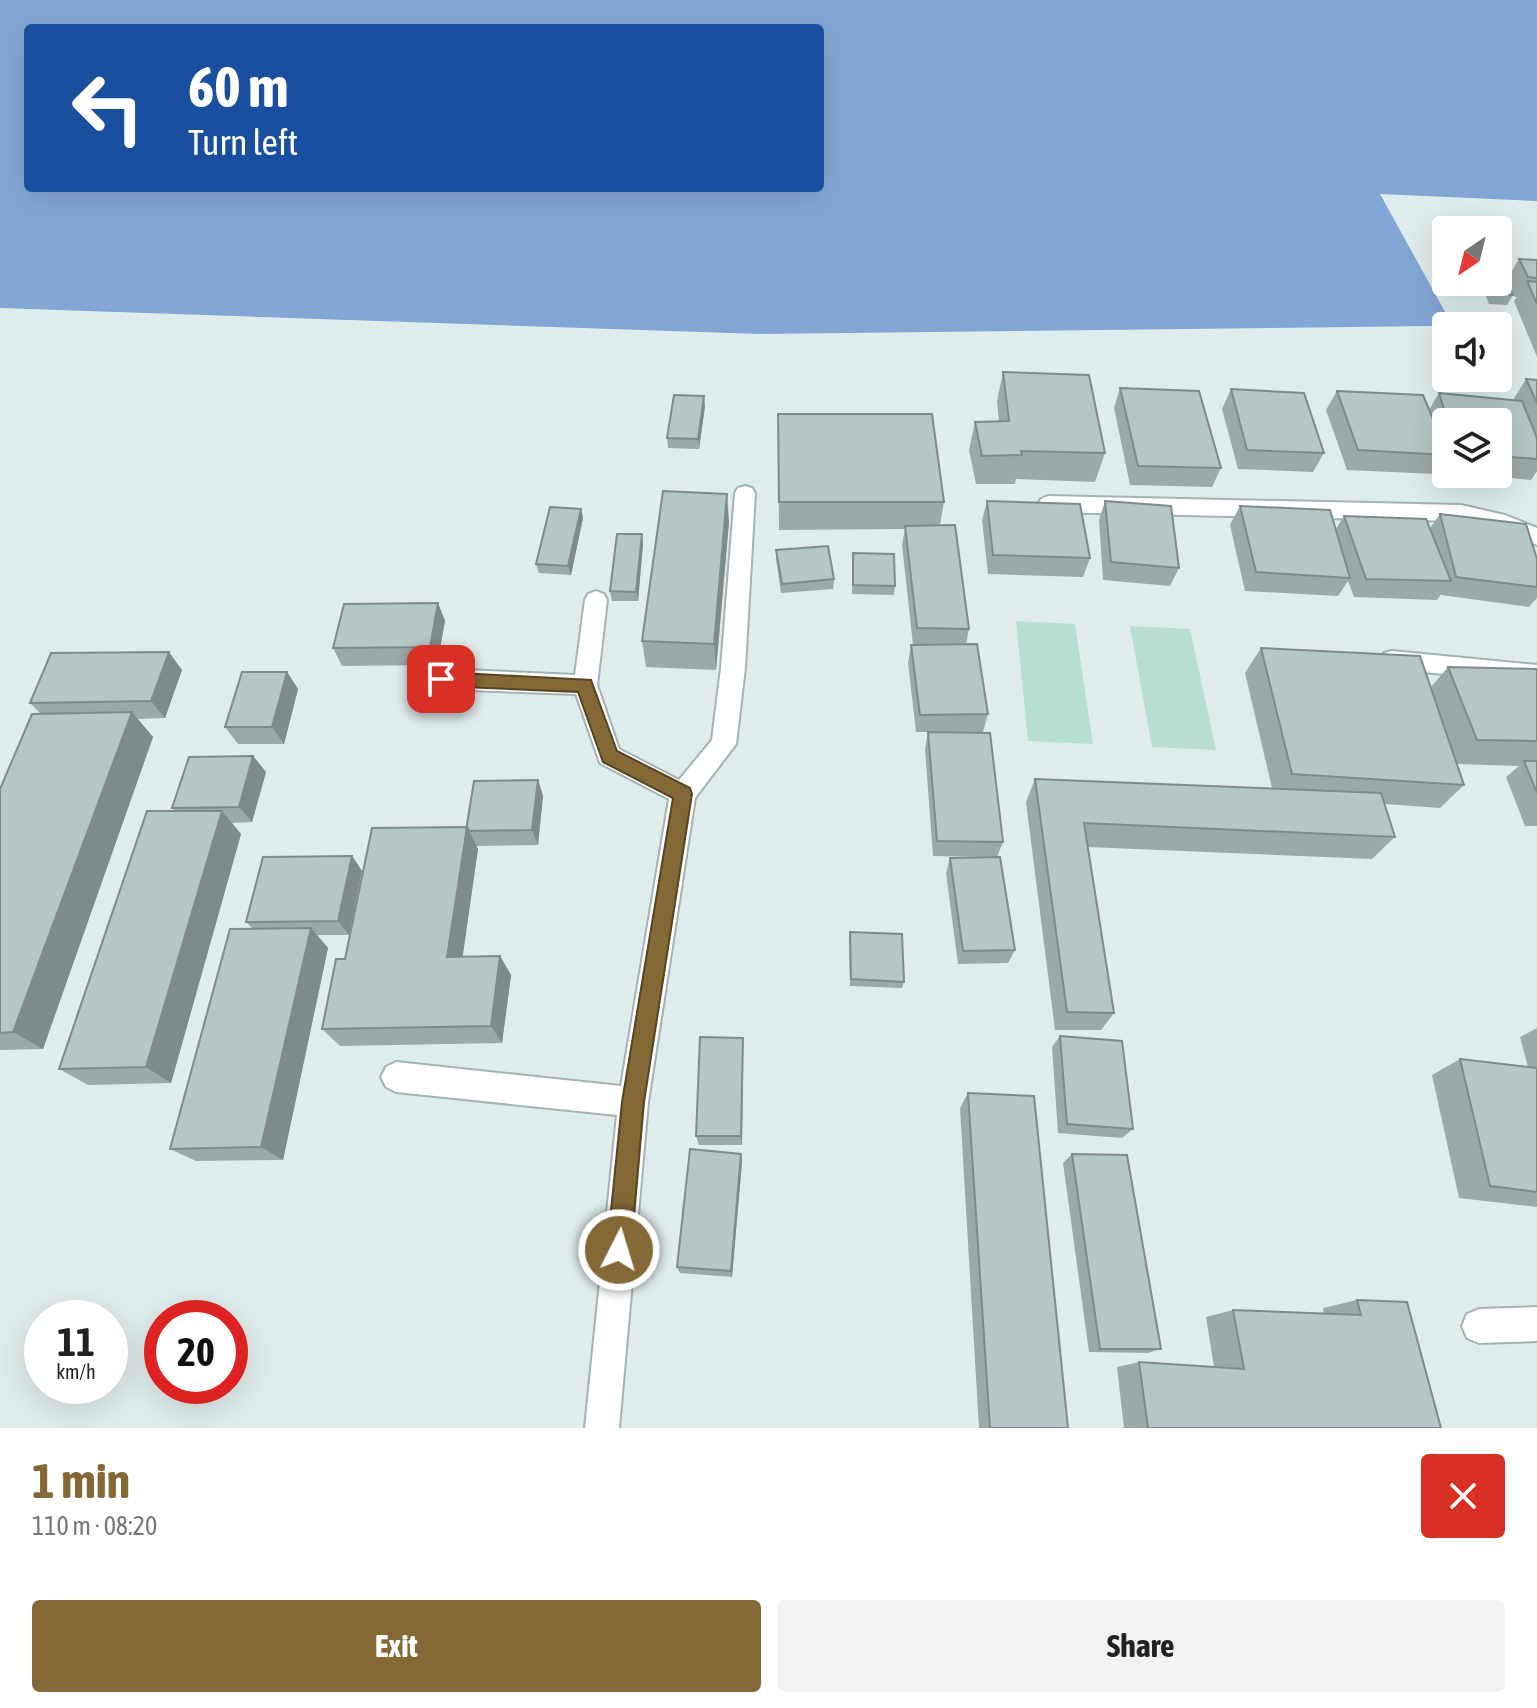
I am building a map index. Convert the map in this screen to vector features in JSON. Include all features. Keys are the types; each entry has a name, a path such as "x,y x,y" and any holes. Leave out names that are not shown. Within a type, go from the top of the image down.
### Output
{"street":[{"path":"602,1428 633,1102 683,794 724,744 733,668 745,493"},
{"path":"1042,504 1461,513 1505,523 1537,537"},
{"path":"596,600 585,685 609,756 683,794"},
{"path":"1370,658 1537,674"},
{"path":"441,679 585,685"},
{"path":"396,1077 633,1102"},
{"path":"1479,1326 1537,1324"}],"green space":[{"path":"1016,621 1075,624 1093,744 1028,741"},
{"path":"1130,626 1190,629 1216,750 1152,747"}],"water":[{"path":"0,0 1537,0 1537,201 1380,194 1432,288 1432,296 1436,296 1445,312 1432,312 1432,326 760,334 0,308"}],"building":[{"path":"1519,259 1537,260 1537,278 1528,277"},
{"path":"1527,281 1537,282 1537,304"},
{"path":"1003,372 1089,375 1105,453 1021,451 1022,455 982,456 975,422 1009,421"},
{"path":"1526,379 1537,380 1537,403"},
{"path":"1120,388 1199,391 1221,468 1138,466"},
{"path":"1231,389 1304,393 1324,453 1247,450"},
{"path":"1337,391 1423,395 1432,417 1432,454 1358,450"},
{"path":"1439,393 1522,401 1537,438 1537,459 1512,457 1512,408 1444,408"},
{"path":"674,395 704,396 698,439 667,438"},
{"path":"778,414 932,414 944,502 779,502"},
{"path":"663,491 727,494 714,644 642,641"},
{"path":"987,501 1080,504 1090,558 993,555"},
{"path":"1105,501 1171,506 1179,568 1111,562"},
{"path":"1240,506 1330,510 1350,578 1256,572"},
{"path":"550,507 581,509 568,566 536,564"},
{"path":"1440,514 1526,524 1537,559 1537,587 1456,577"},
{"path":"1344,516 1426,519 1451,581 1366,579"},
{"path":"955,525 969,629 917,628 905,526"},
{"path":"617,534 642,534 636,592 610,591"},
{"path":"828,546 834,579 782,584 776,550"},
{"path":"853,553 894,554 895,586 853,585"},
{"path":"438,603 430,647 333,648 344,604"},
{"path":"977,644 988,714 920,715 911,645"},
{"path":"1261,648 1420,656 1464,785 1292,774"},
{"path":"169,652 151,701 30,703 51,653"},
{"path":"1448,667 1537,669 1537,741 1477,740"},
{"path":"242,672 287,672 272,727 225,727"},
{"path":"132,712 13,1032 0,1033 0,789 32,714"},
{"path":"928,732 990,733 1003,842 937,841"},
{"path":"253,756 239,807 172,808 189,757"},
{"path":"1524,761 1537,761 1537,793"},
{"path":"1035,779 1381,793 1395,837 1084,823 1114,1013 1067,1012"},
{"path":"538,780 532,830 469,831 467,827 466,831 474,781"},
{"path":"147,811 222,811 146,1067 59,1069"},
{"path":"467,827 447,957 500,956 491,1026 322,1029 336,959 345,959 372,828"},
{"path":"352,856 338,921 246,922 263,857"},
{"path":"1000,857 1015,950 963,951 950,858"},
{"path":"311,928 261,1147 170,1149 230,929"},
{"path":"850,932 902,934 904,982 851,979"},
{"path":"1060,1036 1122,1041 1133,1129 1067,1124"},
{"path":"700,1037 743,1038 741,1136 696,1136"},
{"path":"1460,1059 1537,1068 1537,1192 1490,1186"},
{"path":"968,1093 1034,1096 1068,1428 990,1428"},
{"path":"690,1149 741,1154 731,1271 677,1267"},
{"path":"1072,1154 1127,1155 1161,1349 1100,1349"},
{"path":"1357,1300 1407,1302 1441,1428 1148,1428 1139,1362 1244,1369 1233,1310 1361,1315"}],"route":[{"path":"441,679 585,685 609,756 683,794 633,1102 619,1250"}]}
